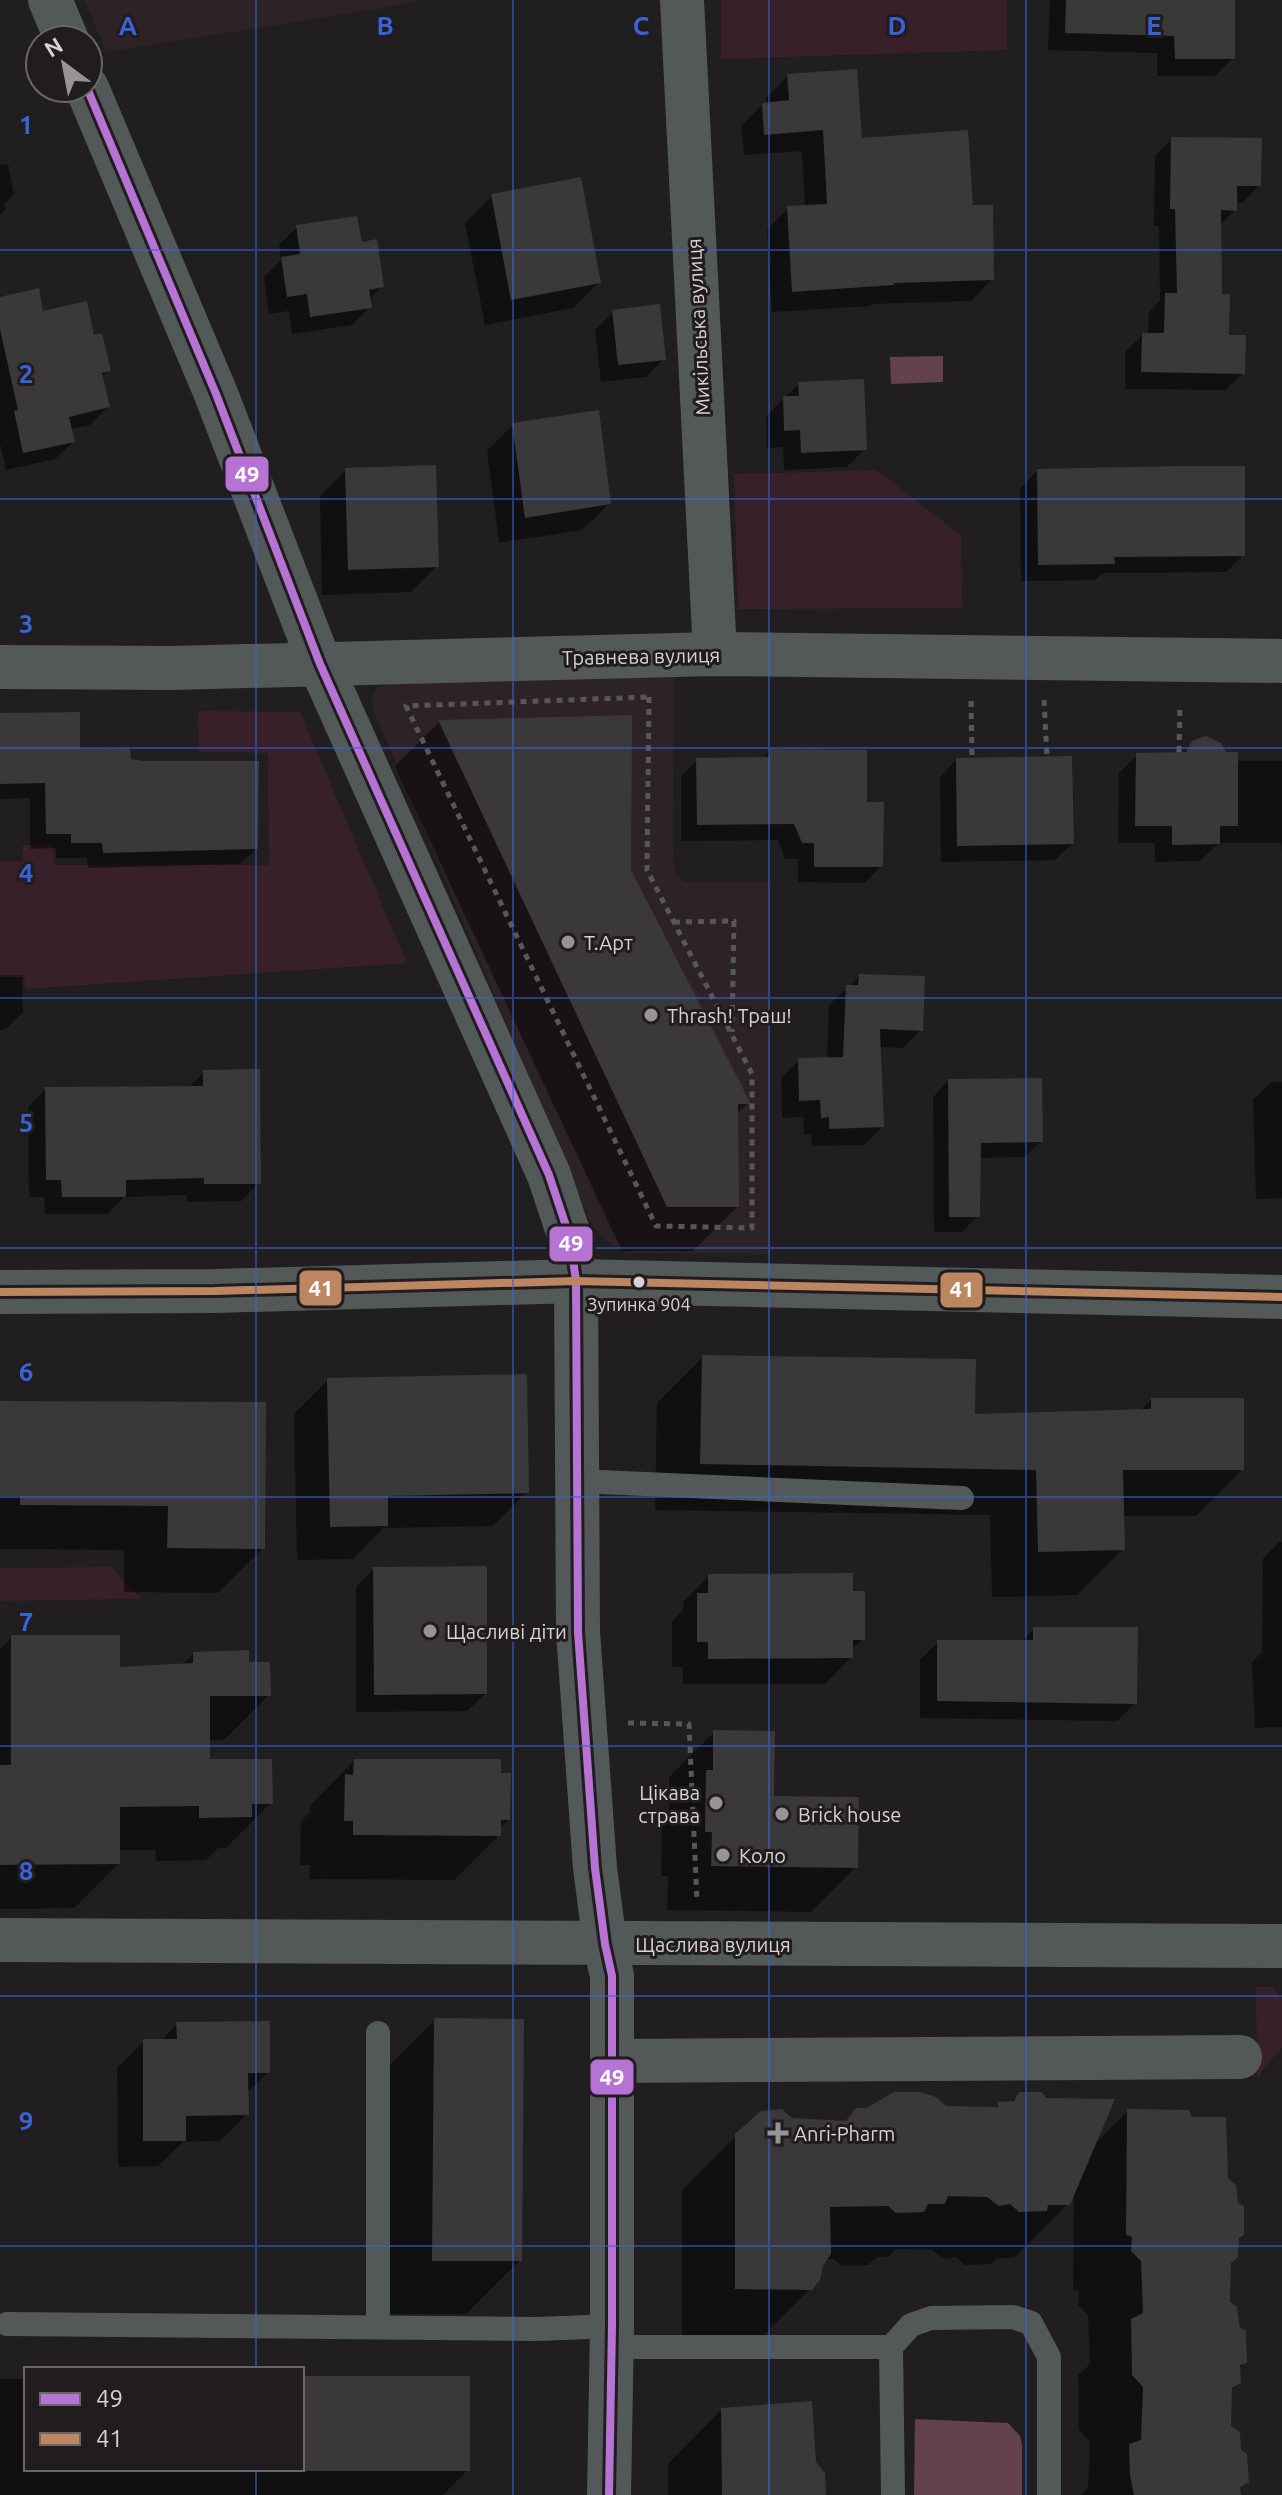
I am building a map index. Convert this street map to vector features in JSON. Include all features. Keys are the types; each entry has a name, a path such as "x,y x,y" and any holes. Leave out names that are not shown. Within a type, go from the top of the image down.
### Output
{"street":[{"path":"50,0 60,24"},
{"name":"Микільська вулиця","path":"682,0 715,654"},
{"path":"94,104 216,394 320,664 549,1175 570,1238 576,1281 578,1632 595,1868 612,1976 609,2495"},
{"name":"Травнева вулиця","path":"0,667 173,668 715,654 1282,661"},
{"path":"0,1292 215,1291 576,1281 1282,1297"},
{"name":"Щаслива вулиця","path":"0,1940 1282,1946"},
{"path":"612,2061 1240,2057"}],"lane":[{"path":"577,1481 962,1498"},
{"path":"378,2033 378,2327"},
{"path":"893,2495 891,2347 911,2325 931,2318 1013,2317 1031,2323 1049,2357 1049,2495"},
{"path":"7,2324 538,2329 612,2337 891,2347"}],"path":[{"path":"1044,691 1047,757"},
{"path":"1179,752 1180,691"},
{"path":"970,692 972,758"},
{"path":"649,697 647,870 674,922 752,1074 752,1228 656,1226 406,706 649,697"},
{"path":"674,922 734,921 732,1034"},
{"path":"626,1723 689,1724 697,1905"}],"shaded area":[{"path":"85,0 418,0 106,52 104,24 95,24"},
{"path":"721,0 1007,0 1007,50 721,59"},
{"path":"943,356 943,382 891,384 890,357"},
{"path":"876,470 961,535 962,608 738,609 734,474"},
{"path":"674,675 673,862 676,872 684,882 770,882 770,1254 636,1253 613,1246 593,1228 375,714 371,698 378,687 392,682"},
{"path":"198,711 300,712 407,963 25,989 24,975 0,975 0,862 23,861 23,845 53,845 54,865 269,865 268,753 199,752"},
{"path":"111,1567 141,1599 0,1601 0,1568"},
{"path":"1256,1987 1273,1987 1282,1999 1282,2047 1257,2078"},
{"path":"915,2419 1008,2423 1020,2436 1022,2444 1022,2495 914,2495"}],"building":[{"path":"1066,0 1235,0 1235,59 1175,59 1174,36 1065,33"},
{"path":"857,69 862,138 968,130 973,205 993,205 994,280 894,283 792,292 787,206 827,204 823,130 764,135 762,103 789,100 787,74"},
{"path":"1171,137 1262,138 1261,186 1237,186 1237,211 1221,210 1222,294 1230,294 1229,335 1246,335 1245,374 1141,372 1142,333 1164,333 1165,293 1177,293 1175,209 1170,209"},
{"path":"581,177 601,283 511,300 491,194"},
{"path":"357,216 362,242 377,239 384,287 369,290 372,308 310,317 307,294 287,297 281,257 300,254 296,225"},
{"path":"39,288 43,311 87,301 94,335 102,333 111,371 102,373 110,407 69,417 75,442 23,453 14,411 18,410 0,329 0,297"},
{"path":"660,304 666,360 618,365 612,310"},
{"path":"864,379 867,450 801,453 800,430 784,431 783,396 799,396 798,382"},
{"path":"599,410 611,504 525,518 512,423"},
{"path":"436,465 439,567 348,570 345,468"},
{"path":"1245,466 1245,556 1114,557 1115,564 1038,565 1037,469"},
{"path":"80,712 80,749 130,748 131,759 144,761 259,761 258,849 103,853 102,843 71,843 71,834 46,834 45,783 0,784 0,713"},
{"path":"632,715 631,870 751,1104 738,1104 739,1207 667,1207 438,720"},
{"path":"1206,736 1221,743 1226,752 1238,752 1238,826 1220,826 1220,844 1172,845 1172,826 1135,826 1136,753 1186,752 1192,741"},
{"path":"769,749 867,750 867,802 884,802 883,867 814,867 814,843 802,843 794,824 697,825 696,758 769,757"},
{"path":"1072,756 1074,844 957,846 956,758"},
{"path":"859,974 925,976 923,1031 880,1029 884,1127 829,1129 829,1117 821,1118 820,1100 799,1101 798,1058 843,1057 846,985 858,985"},
{"path":"260,1069 261,1184 204,1184 204,1178 126,1180 126,1197 62,1197 61,1180 46,1180 45,1087 203,1086 203,1070"},
{"path":"1042,1078 1043,1142 981,1143 980,1217 949,1217 948,1079"},
{"path":"702,1355 976,1359 975,1414 1151,1409 1151,1398 1244,1398 1244,1470 1123,1470 1125,1550 1038,1552 1036,1470 700,1464"},
{"path":"527,1374 529,1493 388,1496 388,1526 330,1527 327,1378"},
{"path":"0,1401 266,1402 265,1549 167,1548 168,1506 20,1505 20,1496 0,1496"},
{"name":"Щасливі діти","path":"487,1566 487,1694 374,1695 373,1567"},
{"path":"853,1573 853,1591 865,1591 865,1640 853,1640 853,1658 708,1659 708,1642 697,1642 697,1593 708,1593 708,1574"},
{"path":"1033,1627 1138,1627 1137,1704 937,1701 937,1640 1033,1640"},
{"path":"11,1635 120,1635 120,1667 193,1663 193,1652 249,1650 249,1662 270,1662 271,1696 210,1696 210,1759 272,1759 273,1804 252,1804 252,1817 199,1818 199,1806 120,1807 120,1864 0,1865 0,1765 11,1765"},
{"name":"Brick house","path":"713,1730 775,1731 774,1796 859,1797 858,1868 711,1866 712,1832 705,1832 706,1770 713,1770"},
{"path":"354,1759 501,1759 501,1773 511,1773 510,1820 501,1820 501,1836 353,1835 353,1821 344,1821 345,1774 353,1775"},
{"path":"434,2018 524,2019 522,2261 432,2261"},
{"path":"270,2021 270,2073 248,2073 249,2115 186,2116 186,2141 143,2141 143,2039 177,2039 176,2022"},
{"path":"894,2092 920,2092 936,2097 946,2106 998,2107 998,2102 1014,2101 1019,2092 1042,2092 1046,2098 1115,2099 1070,2205 1048,2205 1047,2211 1019,2212 1010,2204 999,2206 987,2197 948,2196 945,2204 928,2204 924,2212 896,2213 888,2206 830,2207 831,2254 823,2266 820,2280 812,2290 735,2289 735,2134 761,2111 782,2109 792,2118 846,2121 856,2108 866,2108"},
{"path":"1127,2109 1189,2110 1192,2117 1226,2117 1228,2178 1236,2185 1238,2203 1244,2206 1244,2235 1239,2238 1238,2257 1231,2263 1230,2302 1237,2307 1240,2328 1246,2331 1247,2363 1240,2365 1241,2383 1232,2388 1231,2426 1240,2432 1241,2450 1247,2454 1249,2482 1240,2487 1241,2495 1134,2495 1129,2444 1141,2440 1143,2387 1132,2375 1131,2319 1143,2313 1141,2261 1131,2251 1132,2237 1126,2235"},
{"path":"304,2376 470,2376 470,2471 304,2471"},
{"path":"812,2401 816,2462 825,2473 826,2495 722,2495 721,2408"}],"transit line":[{"name":"49","path":"94,104 216,394 320,664 549,1175 570,1238 576,1281 578,1632 595,1868 612,1976 609,2495"},
{"name":"41","path":"0,1292 215,1291 576,1281 1282,1297"}],"place":[{"name":"Т.Арт","path":"568,942"},
{"name":"Thrash! Траш!","path":"651,1015"},
{"name":"Зупинка 904","path":"639,1282"},
{"name":"Щасливі діти","path":"430,1631"},
{"name":"Цікава страва","path":"716,1803"},
{"name":"Brick house","path":"782,1814"},
{"name":"Коло","path":"723,1855"},
{"name":"Anri-Pharm","path":"778,2133"}]}
